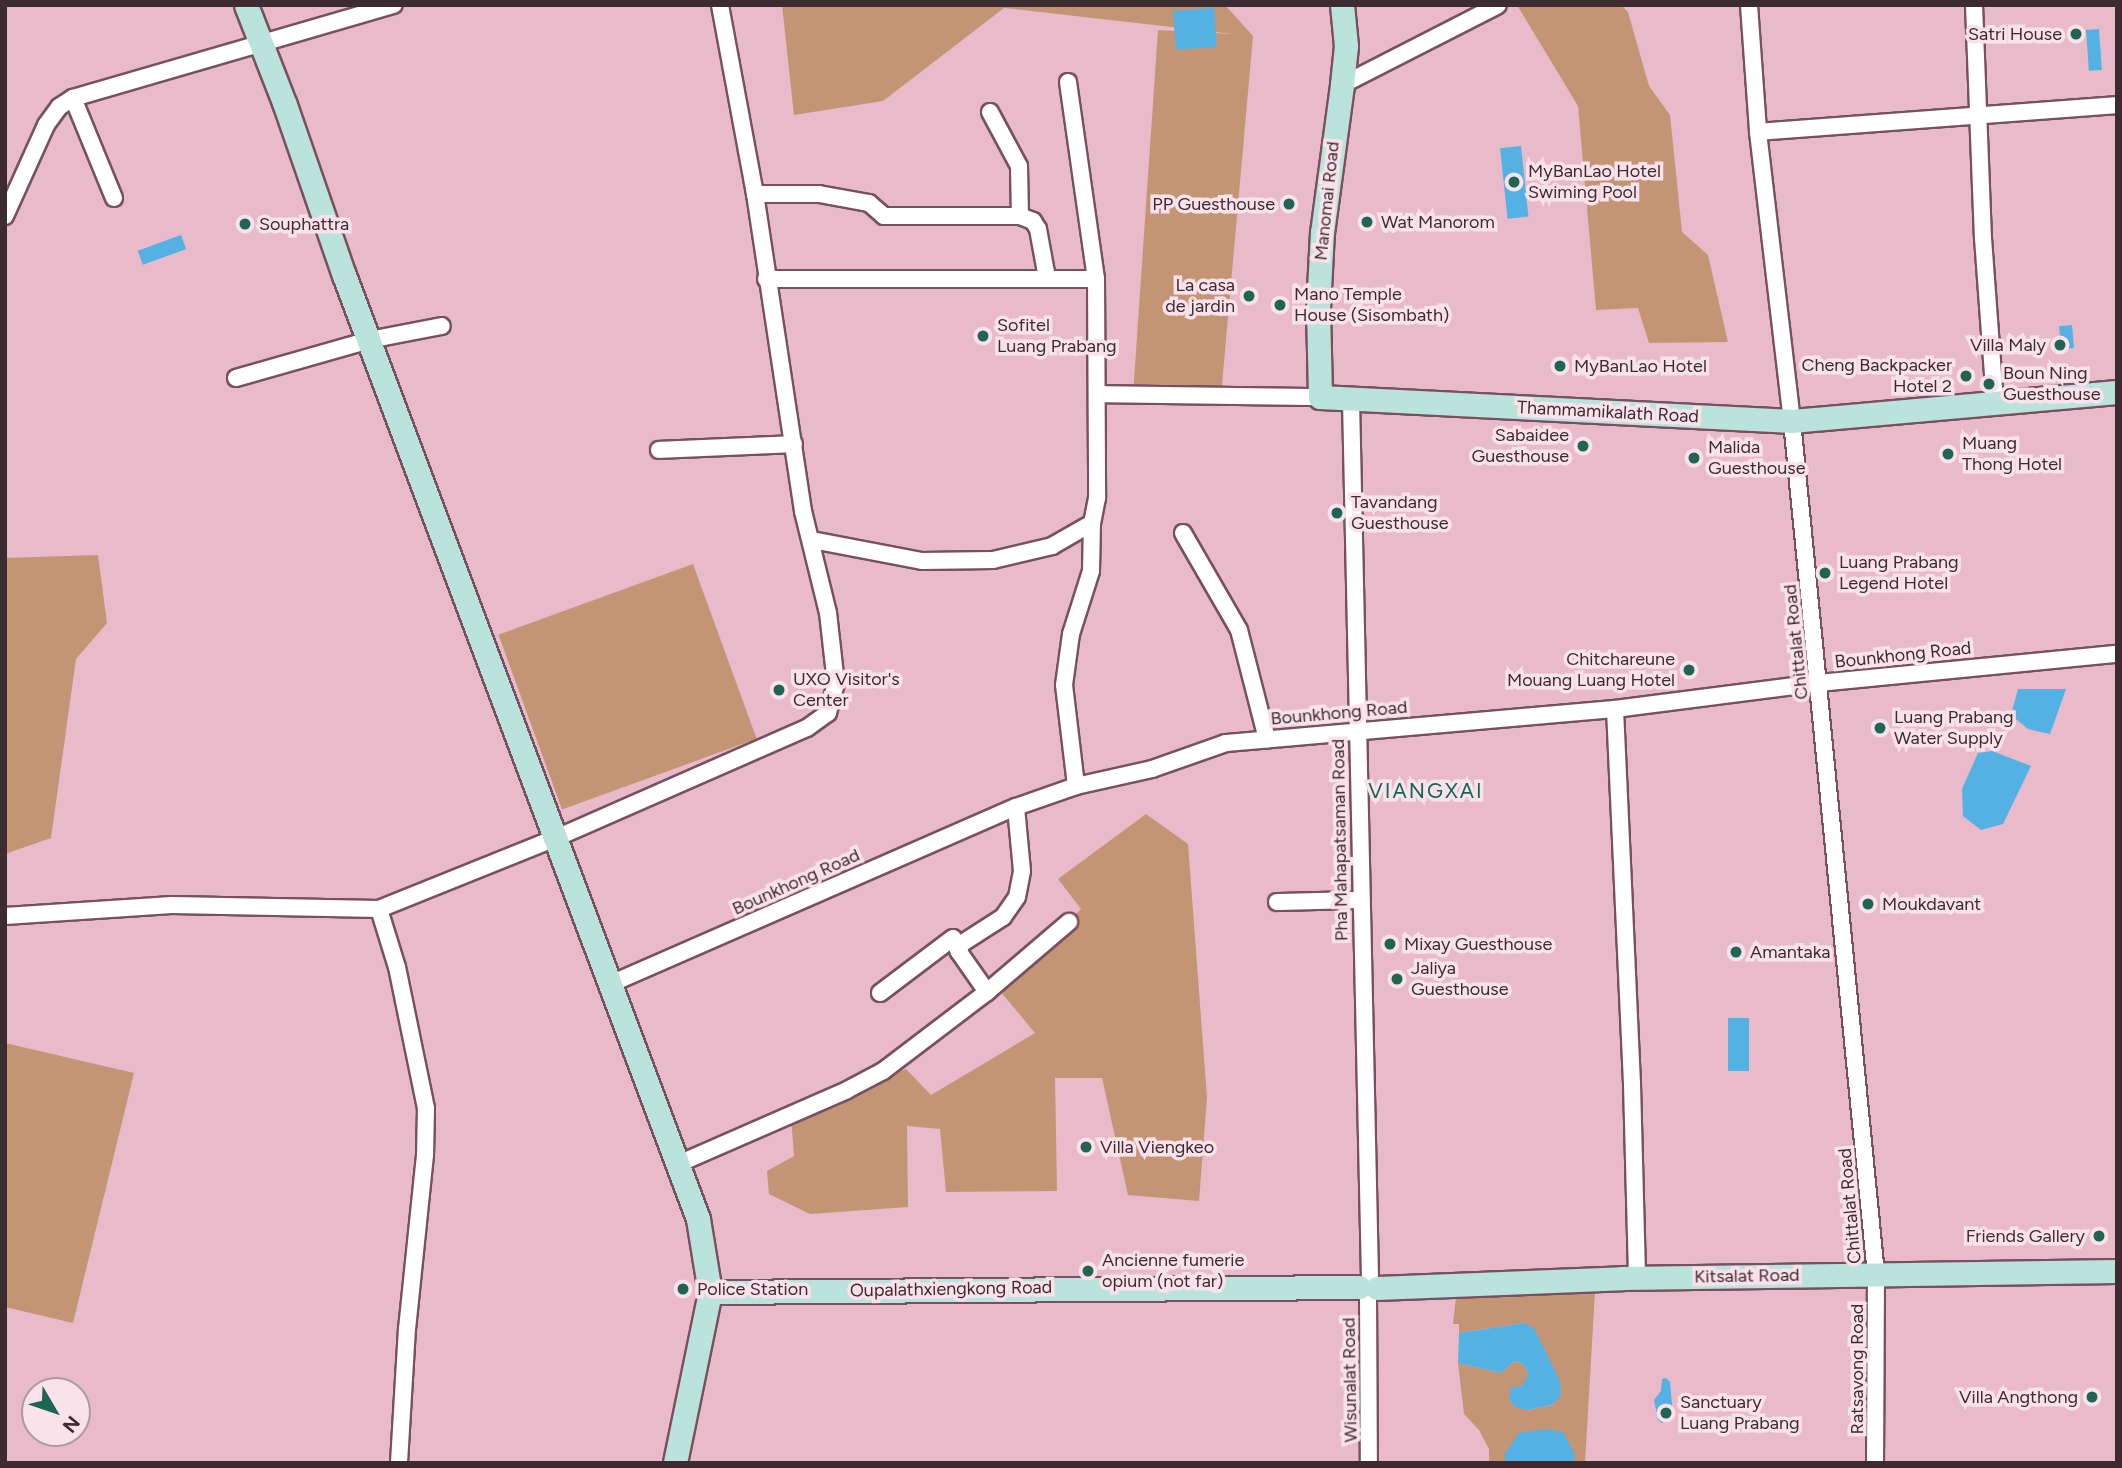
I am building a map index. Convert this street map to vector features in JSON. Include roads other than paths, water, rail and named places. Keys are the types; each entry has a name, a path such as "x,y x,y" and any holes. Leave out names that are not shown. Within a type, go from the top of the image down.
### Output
{"street":[{"path":"246,5 556,838 608,985 698,1219 710,1292 676,1463"},
{"path":"5,216 46,125 59,107 73,98 394,5"},
{"path":"5,916 172,905 379,909 556,838 807,728 828,713 836,684 828,613 803,511 755,194 720,5"},
{"name":"Manomai Road","path":"1320,397 1318,308 1322,232 1346,46 1342,5"},
{"path":"1342,85 1498,5"},
{"name":"Chittalat Road","path":"1749,5 1758,132 1792,421 1876,1275"},
{"path":"1974,5 1976,113 1995,402"},
{"path":"1068,82 1096,279 1097,498 1092,523 1091,571 1072,634 1064,685 1076,786"},
{"path":"73,98 114,198"},
{"path":"1758,132 1976,113 2117,106"},
{"path":"990,112 1019,166 1020,216"},
{"path":"755,194 819,194 869,203 884,216 1020,216 1033,221 1038,229 1047,278"},
{"path":"766,279 1096,279"},
{"path":"236,378 369,340 442,326"},
{"name":"Thammamikalath Road","path":"1097,394 1320,397 1792,421 2117,392"},
{"name":"Pha Mahapatsaman Road","path":"1351,400 1368,1287"},
{"path":"659,450 794,444"},
{"path":"812,540 922,561 993,560 1052,546 1092,523"},
{"path":"1183,534 1239,630 1267,739"},
{"name":"Bounkhong Road","path":"608,985 1016,807 1076,786 1152,769 1226,743 1615,709 1819,683 2117,654"},
{"path":"1615,709 1632,1084 1637,1278"},
{"path":"959,952 961,944 1003,916 1017,897 1022,871 1016,807"},
{"path":"1277,902 1359,900"},
{"path":"379,909 397,967 426,1108 425,1155 407,1328 399,1463"},
{"path":"678,1164 848,1090 883,1071 986,992 1069,922"},
{"path":"880,993 948,939 956,941 959,952 986,992"},
{"name":"Kitsalat Road","path":"1368,1287 1637,1278 2117,1271"},
{"name":"Ratsavong Road","path":"1875,1463 1876,1275"},
{"name":"Oupalathxiengkong Road","path":"710,1292 1368,1287"},
{"name":"Wisunalat Road","path":"1368,1287 1369,1463"}],"water":[{"path":"1214,8 1217,47 1176,50 1173,11"},
{"path":"2099,29 2102,70 2089,71 2086,30"},
{"name":"MyBanLao Hotel Swiming Pool","path":"1521,146 1528,217 1508,219 1500,148"},
{"path":"181,235 186,249 143,265 138,251"},
{"path":"2072,325 2074,348 2061,349 2059,326"},
{"path":"2018,689 2066,689 2050,734 2028,729 2011,715"},
{"path":"1992,751 2031,766 2003,824 1981,830 1963,816 1962,789 1978,753"},
{"path":"1728,1018 1749,1018 1749,1071 1728,1071"},
{"path":"1524,1323 1534,1328 1560,1381 1561,1395 1552,1405 1527,1410 1515,1407 1509,1399 1511,1387 1520,1387 1526,1380 1528,1372 1523,1364 1514,1361 1501,1373 1458,1363 1459,1333"},
{"path":"1666,1378 1670,1382 1673,1413 1671,1419 1662,1423 1658,1420 1654,1400 1661,1391 1662,1379"},
{"path":"1546,1429 1563,1432 1575,1455 1574,1463 1506,1463 1504,1455 1519,1433"}],"place":[{"name":"Satri House","path":"2076,34"},
{"name":"MyBanLao Hotel Swiming Pool","path":"1514,182"},
{"name":"PP Guesthouse","path":"1289,204"},
{"name":"Wat Manorom","path":"1367,222"},
{"name":"Souphattra","path":"245,224"},
{"name":"La casa de jardin","path":"1249,296"},
{"name":"Mano Temple House (Sisombath)","path":"1280,305"},
{"name":"Sofitel Luang Prabang","path":"983,336"},
{"name":"Villa Maly","path":"2060,345"},
{"name":"MyBanLao Hotel","path":"1560,366"},
{"name":"Cheng Backpacker Hotel 2","path":"1966,376"},
{"name":"Boun Ning Guesthouse","path":"1989,384"},
{"name":"Sabaidee Guesthouse","path":"1583,446"},
{"name":"Muang Thong Hotel","path":"1948,454"},
{"name":"Malida Guesthouse","path":"1694,458"},
{"name":"Tavandang Guesthouse","path":"1337,513"},
{"name":"Luang Prabang Legend Hotel","path":"1825,573"},
{"name":"Chitchareune Mouang Luang Hotel","path":"1689,670"},
{"name":"UXO Visitor's Center","path":"779,690"},
{"name":"Luang Prabang Water Supply","path":"1880,728"},
{"name":"Moukdavant","path":"1868,904"},
{"name":"Mixay Guesthouse","path":"1390,944"},
{"name":"Amantaka","path":"1736,952"},
{"name":"Jaliya Guesthouse","path":"1397,979"},
{"name":"Villa Viengkeo","path":"1086,1147"},
{"name":"Friends Gallery","path":"2099,1236"},
{"name":"Ancienne fumerie opium (not far)","path":"1088,1271"},
{"name":"Police Station","path":"683,1289"},
{"name":"Villa Angthong","path":"2092,1397"},
{"name":"Sanctuary Luang Prabang","path":"1666,1413"}],"district":[{"name":"VIANGXAI","path":"1426,791"}]}
